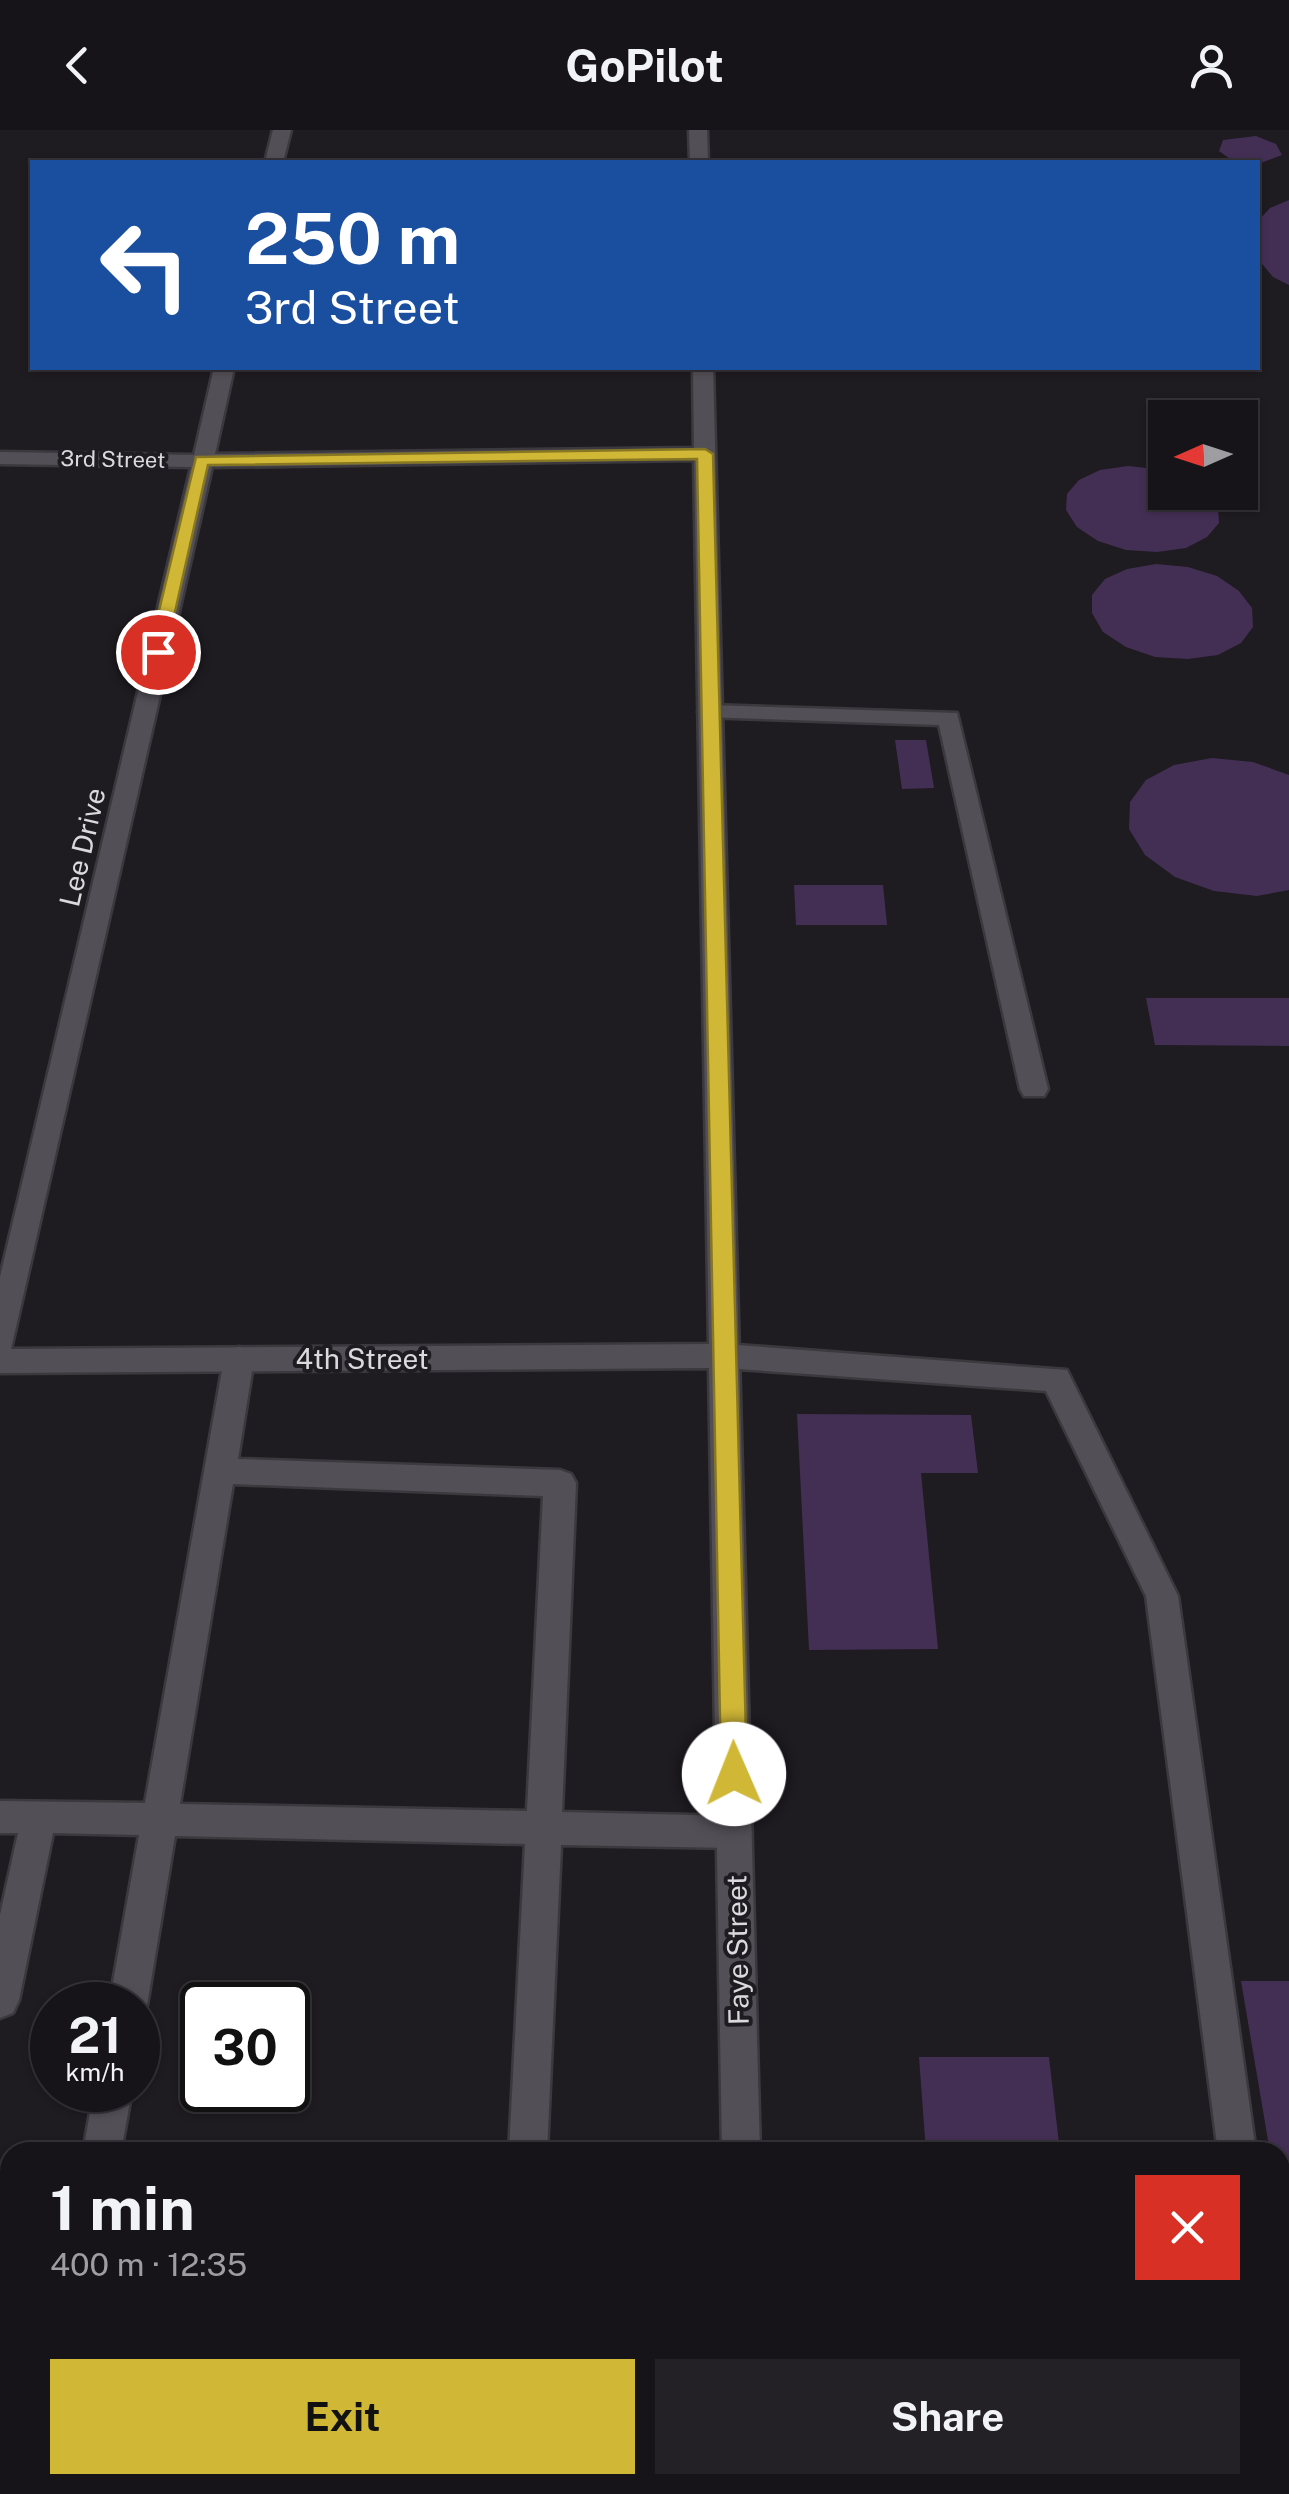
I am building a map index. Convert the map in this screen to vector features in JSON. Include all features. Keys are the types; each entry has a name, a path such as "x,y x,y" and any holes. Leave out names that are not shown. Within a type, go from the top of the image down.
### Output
{"street":[{"path":"274,160 282,130"},
{"path":"698,130 699,160"},
{"name":"Lee Drive","path":"0,1341 224,370"},
{"name":"Faye Street","path":"703,370 742,2142"},
{"name":"3rd Street","path":"0,458 201,460 705,454"},
{"path":"710,712 949,718 1034,1090"},
{"name":"4th Street","path":"0,1361 724,1356 1056,1379 1162,1596 1236,2142"},
{"path":"132,1982 239,1359"},
{"path":"220,1471 560,1484 528,2142"},
{"path":"0,1817 734,1832"},
{"path":"0,2000 39,1818"},
{"path":"104,2142 109,2112"}],"building":[{"path":"1256,136 1276,144 1282,155 1260,163 1260,160 1232,160 1219,151 1223,140"},
{"path":"1289,200 1289,285 1273,277 1260,261 1260,219 1270,208"},
{"path":"1148,468 1148,510 1218,510 1219,523 1207,537 1186,548 1157,552 1126,550 1098,541 1077,527 1066,510 1067,494 1079,480 1100,470"},
{"path":"1156,564 1188,567 1217,576 1239,591 1252,608 1253,627 1241,643 1218,655 1188,659 1155,657 1126,647 1103,632 1092,613 1092,595 1105,579 1127,569"},
{"path":"895,740 926,740 934,788 902,789"},
{"path":"1212,758 1253,762 1289,775 1289,890 1257,896 1214,891 1175,877 1145,855 1129,829 1130,802 1146,780 1174,765"},
{"path":"794,885 883,885 887,925 796,925"},
{"path":"1146,998 1289,998 1289,1046 1155,1045"},
{"path":"797,1414 971,1415 978,1473 921,1473 938,1649 809,1650"},
{"path":"1241,1981 1289,1981 1289,2142 1268,2142"},
{"path":"919,2057 1049,2057 1059,2142 925,2142"}],"route":[{"path":"158,652 201,460 705,454 734,1774"}]}
